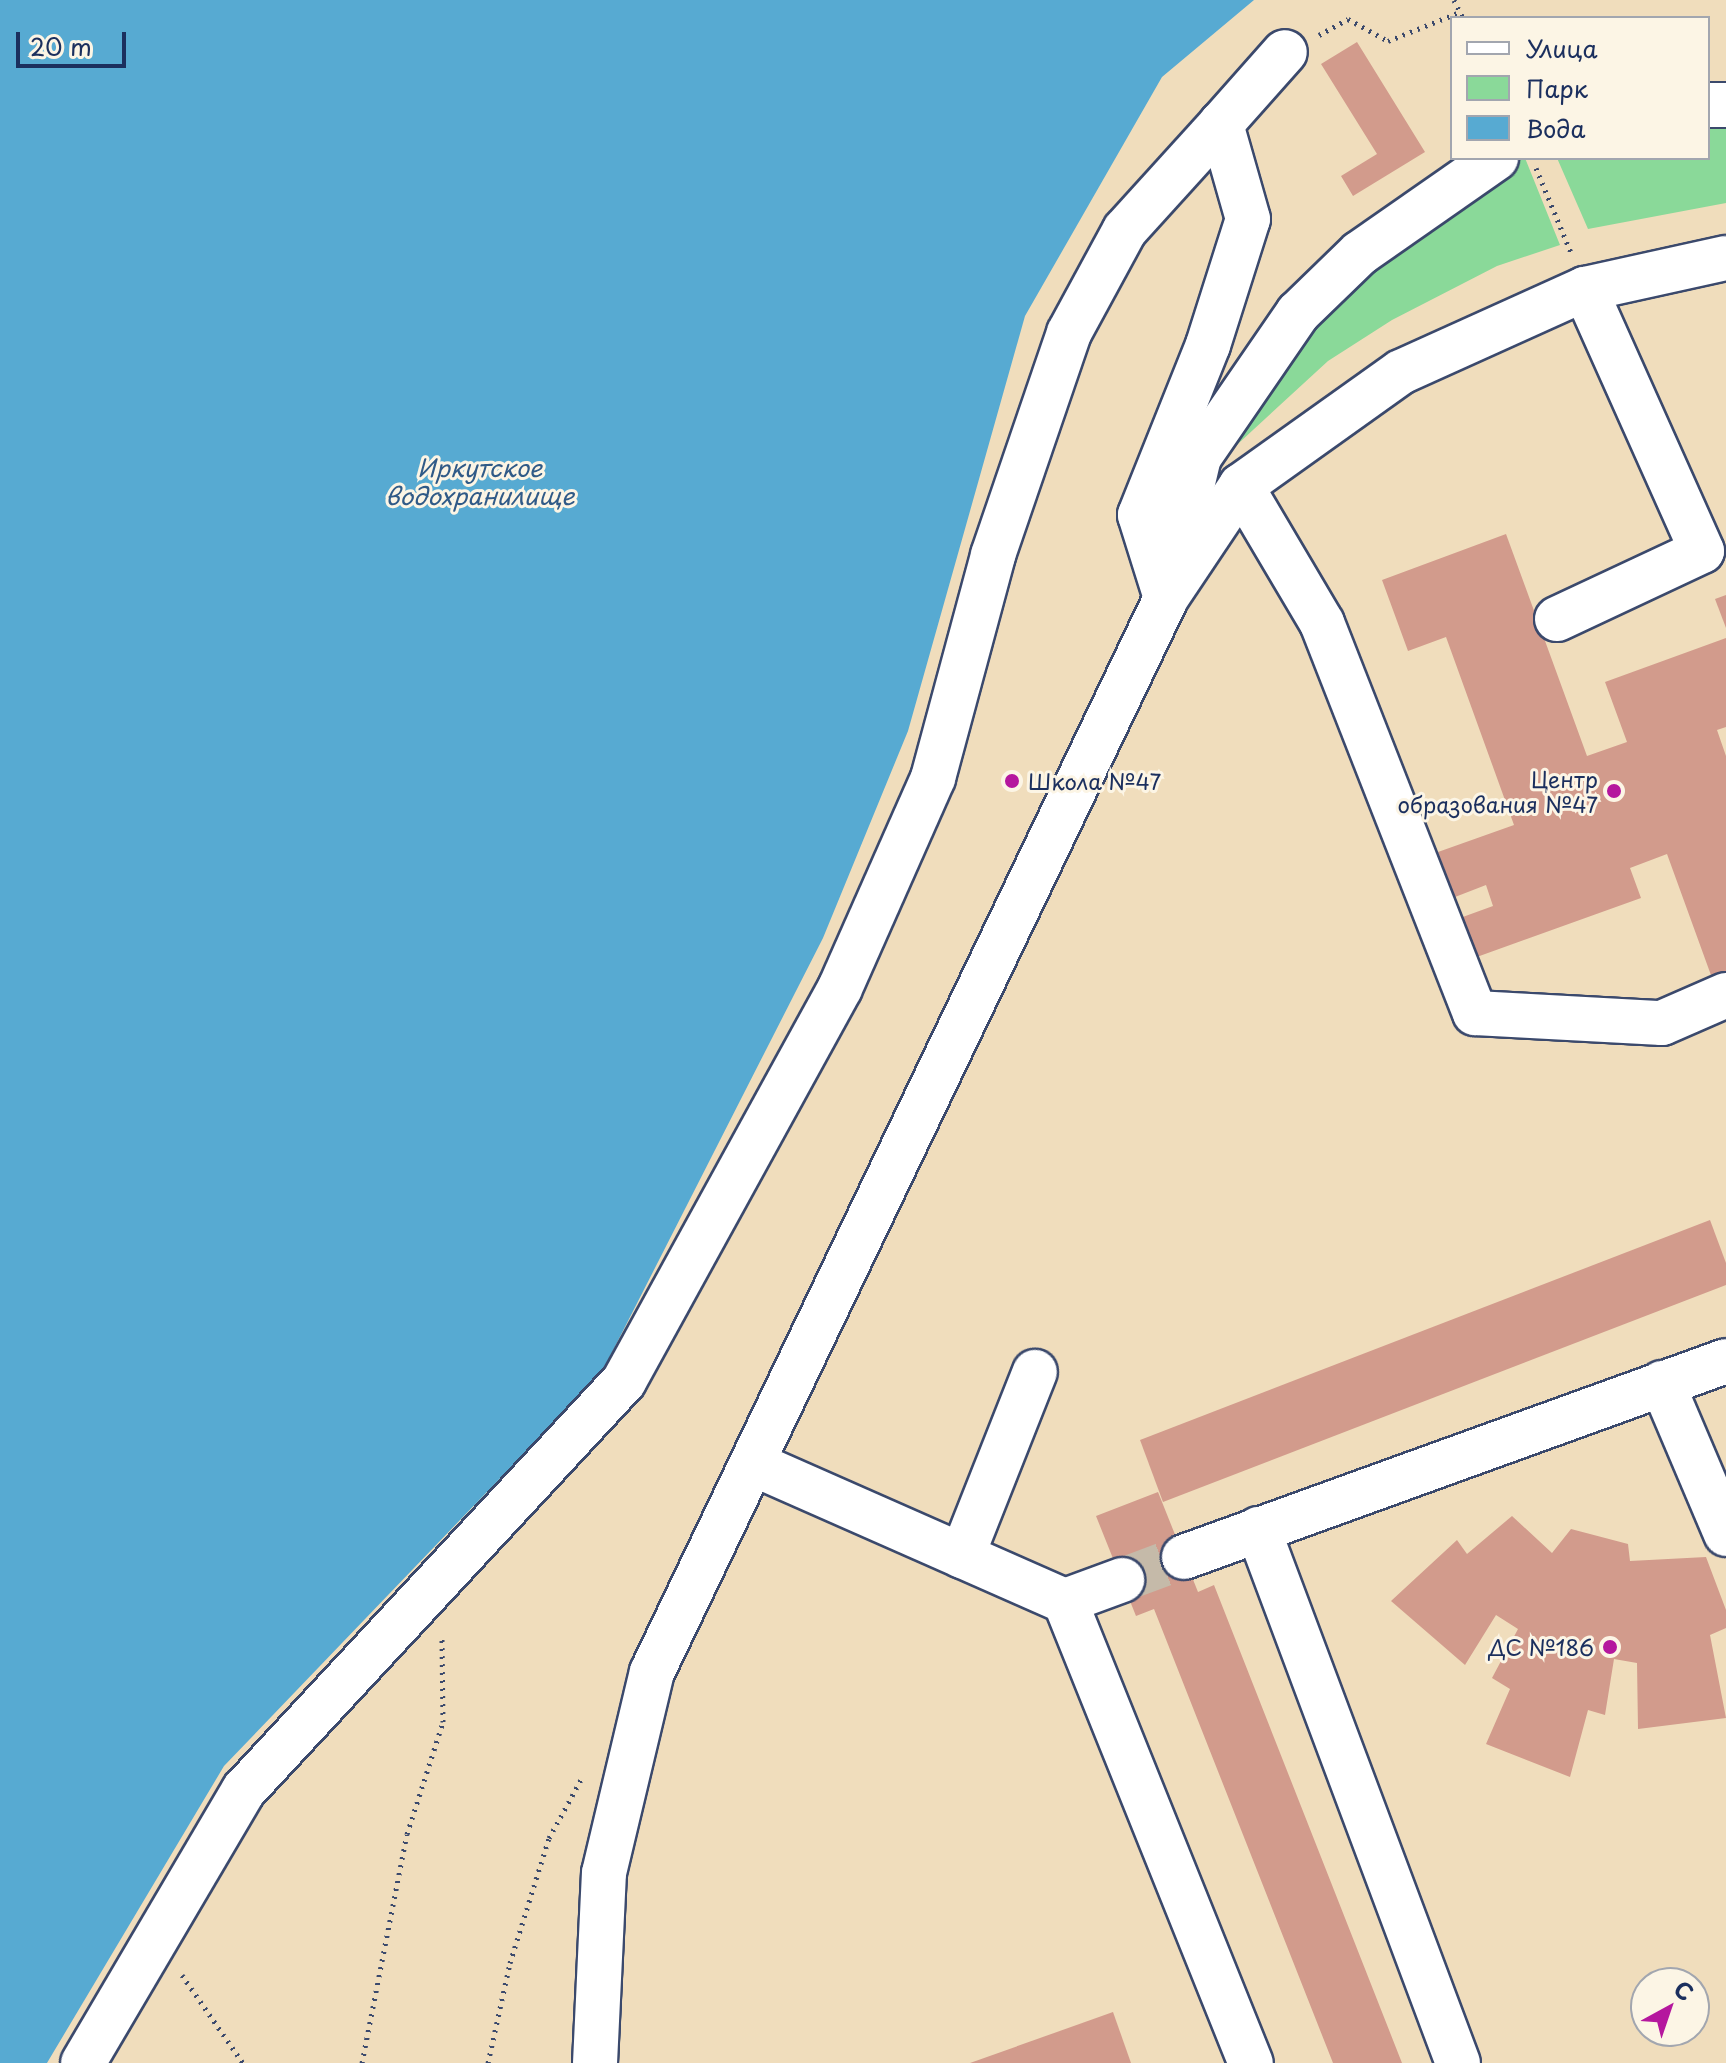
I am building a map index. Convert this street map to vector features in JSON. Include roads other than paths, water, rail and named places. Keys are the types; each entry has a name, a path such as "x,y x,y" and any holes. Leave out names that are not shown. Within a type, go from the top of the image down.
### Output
{"street":[{"path":"83,2063 159,1941 244,1790 624,1381 840,988 933,778 993,555 1069,333 1125,230 1285,52"},
{"path":"1166,598 1140,515 1208,345 1248,219 1221,124"},
{"path":"1166,598 1199,457 1259,363 1298,313 1360,253 1493,160"},
{"path":"595,2063 604,1873 652,1672 754,1464 1071,788 1166,598 1241,486 1401,372 1585,289 1726,258"},
{"path":"1557,619 1702,551 1585,289"},
{"path":"1241,486 1322,623 1475,1013 1662,1023 1726,995"},
{"path":"1184,1557 1726,1361"},
{"path":"962,1556 1035,1372"},
{"path":"1662,1383 1726,1534"},
{"path":"754,1464 1065,1601 1122,1580"},
{"path":"1258,1529 1458,2063"},
{"path":"1065,1601 1251,2063"}],"water":[{"name":"Иркутское водохранилище","path":"0,0 1254,0 1162,77 1025,316 908,731 823,938 602,1372 224,1766 47,2063 0,2063"}],"tunnel":[{"path":"1122,1580 1184,1557"}],"place":[{"name":"Школа №47","path":"1012,781"},
{"name":"Центр образования №47","path":"1614,791"},
{"name":"ДС №186","path":"1610,1647"}]}
